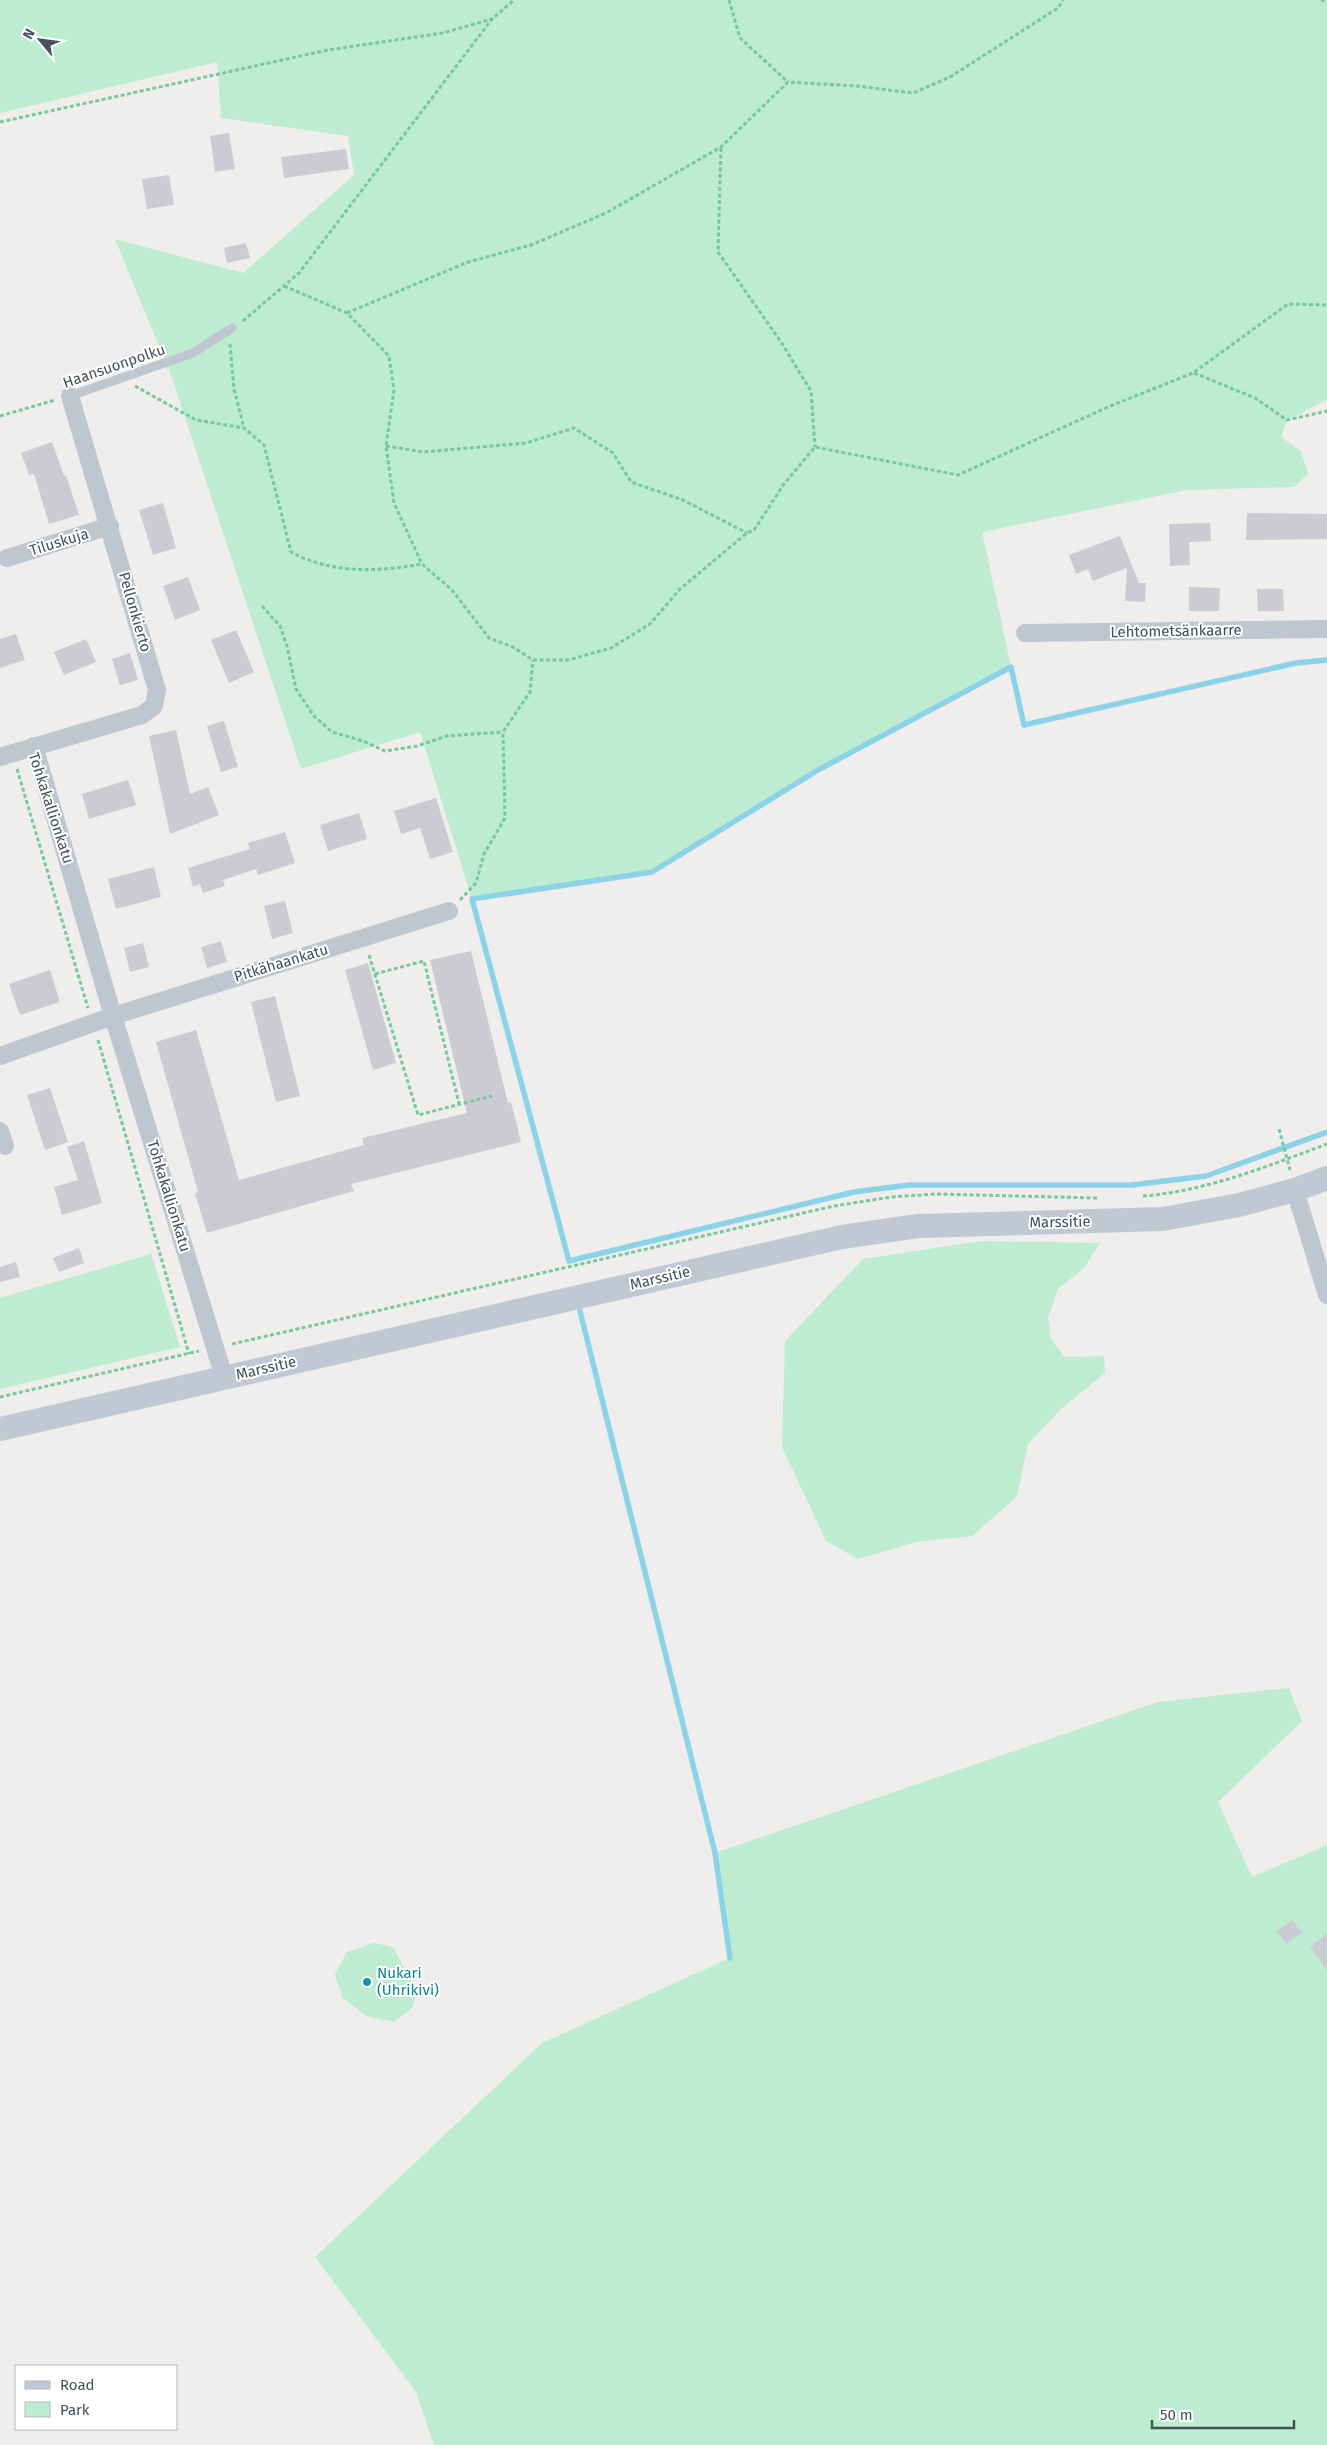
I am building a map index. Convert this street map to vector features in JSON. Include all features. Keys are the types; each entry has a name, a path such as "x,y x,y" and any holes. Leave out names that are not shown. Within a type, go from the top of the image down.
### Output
{"main road":[{"name":"Marssitie","path":"0,1428 842,1237 918,1226 1163,1219 1239,1206 1295,1190 1327,1178"}],"street":[{"name":"Pellonkierto","path":"34,746 142,715 154,706 157,690 70,396"},
{"name":"Tiluskuja","path":"7,558 110,526"},
{"name":"Lehtometsänkaarre","path":"1025,634 1327,629"},
{"name":"Tohkakallionkatu","path":"6,755 34,746 113,1016 224,1377"},
{"name":"Pitkähaankatu","path":"113,1016 449,911"},
{"path":"0,1056 113,1016"},
{"path":"1295,1190 1327,1294"}],"lane":[{"name":"Haansuonpolku","path":"70,396 193,353 232,328"}],"path":[{"path":"251,316 299,273 492,19 514,0"},
{"path":"730,0 740,38 788,82 857,86 912,93 950,78 1058,8 1063,0"},
{"path":"1321,0 1327,1"},
{"path":"0,122 328,50 443,33 492,19"},
{"path":"347,313 468,262 531,245 606,213 722,147 788,82"},
{"path":"284,286 347,313 389,356 394,390 386,446 394,503 422,564 452,590 490,638 513,647 533,660 568,660 610,648 650,624 680,589 747,533 754,530 784,484 815,447 810,391 781,342 718,252 722,147"},
{"path":"815,447 958,475 1108,407 1193,372 1288,304 1327,305"},
{"path":"232,328 230,353 234,389 244,428"},
{"path":"1193,372 1255,398 1287,420 1327,411"},
{"path":"120,378 196,420 244,428 264,446 291,552 310,562 353,570 392,569 422,564"},
{"name":"Haansuonpolku","path":"0,416 70,396"},
{"path":"386,446 423,452 526,443 574,428 612,453 631,482 683,500 747,533"},
{"path":"262,606 280,626 288,646 296,689 314,716 332,732 363,740 385,751 417,746 447,736 503,732"},
{"path":"449,911 476,883 484,854 505,818 503,732 530,692 533,660"},
{"path":"6,755 93,1023 189,1354"},
{"path":"364,938 418,1115 492,1096"},
{"path":"375,974 424,961 459,1104"},
{"path":"1279,1129 1285,1150"}],"green space":[{"path":"0,0 1327,0 1327,400 1287,420 1281,437 1301,451 1308,474 1294,487 1187,490 982,532 1011,667 818,770 652,872 472,899 420,732 301,769 172,378 115,239 243,273 354,175 348,136 221,118 217,62 0,113"},
{"path":"981,1241 1100,1243 1084,1268 1058,1289 1048,1318 1051,1339 1064,1357 1104,1356 1105,1373 1061,1409 1028,1444 1017,1497 972,1536 916,1542 858,1559 826,1541 782,1447 785,1341 863,1259"},
{"path":"151,1254 180,1347 0,1389 0,1298"},
{"path":"1289,1688 1302,1721 1218,1802 1252,1877 1327,1845 1327,2445 434,2445 416,2392 315,2257 542,2043 730,1958 715,1853 1158,1702"},
{"path":"374,1943 393,1947 417,1993 412,2008 394,2022 366,2016 342,1997 335,1974 347,1952"}],"building":[{"path":"229,133 235,169 215,172 210,136"},
{"path":"346,149 349,169 284,178 281,157"},
{"path":"169,175 174,205 147,209 142,179"},
{"path":"246,243 250,258 227,263 224,248"},
{"path":"52,442 64,476 66,475 79,515 49,524 34,474 29,475 21,453"},
{"path":"163,503 176,548 153,555 139,510"},
{"path":"1247,513 1327,514 1327,539 1246,540"},
{"path":"1210,523 1211,541 1189,542 1190,565 1170,566 1169,524"},
{"path":"1120,536 1139,583 1146,583 1145,602 1125,601 1127,568 1093,581 1088,569 1076,574 1069,555"},
{"path":"188,577 200,610 175,620 163,586"},
{"path":"1189,587 1220,588 1219,611 1189,611"},
{"path":"1257,589 1283,589 1284,611 1258,611"},
{"path":"236,630 254,672 229,683 211,640"},
{"path":"16,634 25,660 0,668 0,639"},
{"path":"86,639 96,662 64,675 54,652"},
{"path":"130,653 138,680 120,685 112,659"},
{"path":"224,721 238,767 221,772 207,726"},
{"path":"176,730 190,794 208,787 219,815 170,834 149,736"},
{"path":"128,780 136,805 89,819 82,794"},
{"path":"436,798 453,852 430,859 420,828 401,834 394,811"},
{"path":"359,813 367,839 328,851 320,825"},
{"path":"285,832 295,863 258,875 256,869 223,880 225,886 203,893 200,884 193,887 188,868 250,849 248,843"},
{"path":"154,867 161,897 116,909 108,879"},
{"path":"285,901 293,933 272,939 264,906"},
{"path":"221,941 227,962 207,968 201,947"},
{"path":"143,943 149,967 130,972 124,948"},
{"path":"471,951 508,1103 511,1102 521,1142 351,1184 354,1191 207,1233 195,1193 198,1192 156,1042 196,1030 239,1180 364,1145 362,1138 467,1113 430,960"},
{"path":"368,963 396,1063 373,1070 345,970"},
{"path":"50,970 60,1002 20,1015 9,984"},
{"path":"275,996 300,1096 276,1102 251,1002"},
{"path":"50,1088 68,1142 45,1150 27,1095"},
{"path":"84,1141 102,1203 62,1215 54,1187 78,1180 67,1147"},
{"path":"79,1248 84,1263 59,1272 53,1258"},
{"path":"16,1262 20,1277 0,1282 0,1267"},
{"path":"1292,1920 1302,1933 1286,1944 1277,1931"},
{"path":"1327,1934 1327,1970 1310,1947"}],"waterway":[{"path":"1327,660 1296,663 1024,725 1011,667 818,770 652,872 472,899 569,1261 854,1192 909,1185 1132,1185 1206,1176 1327,1132"},
{"path":"580,1311 715,1853 730,1958"}],"place":[{"name":"Nukari (Uhrikivi)","path":"367,1982"}]}
